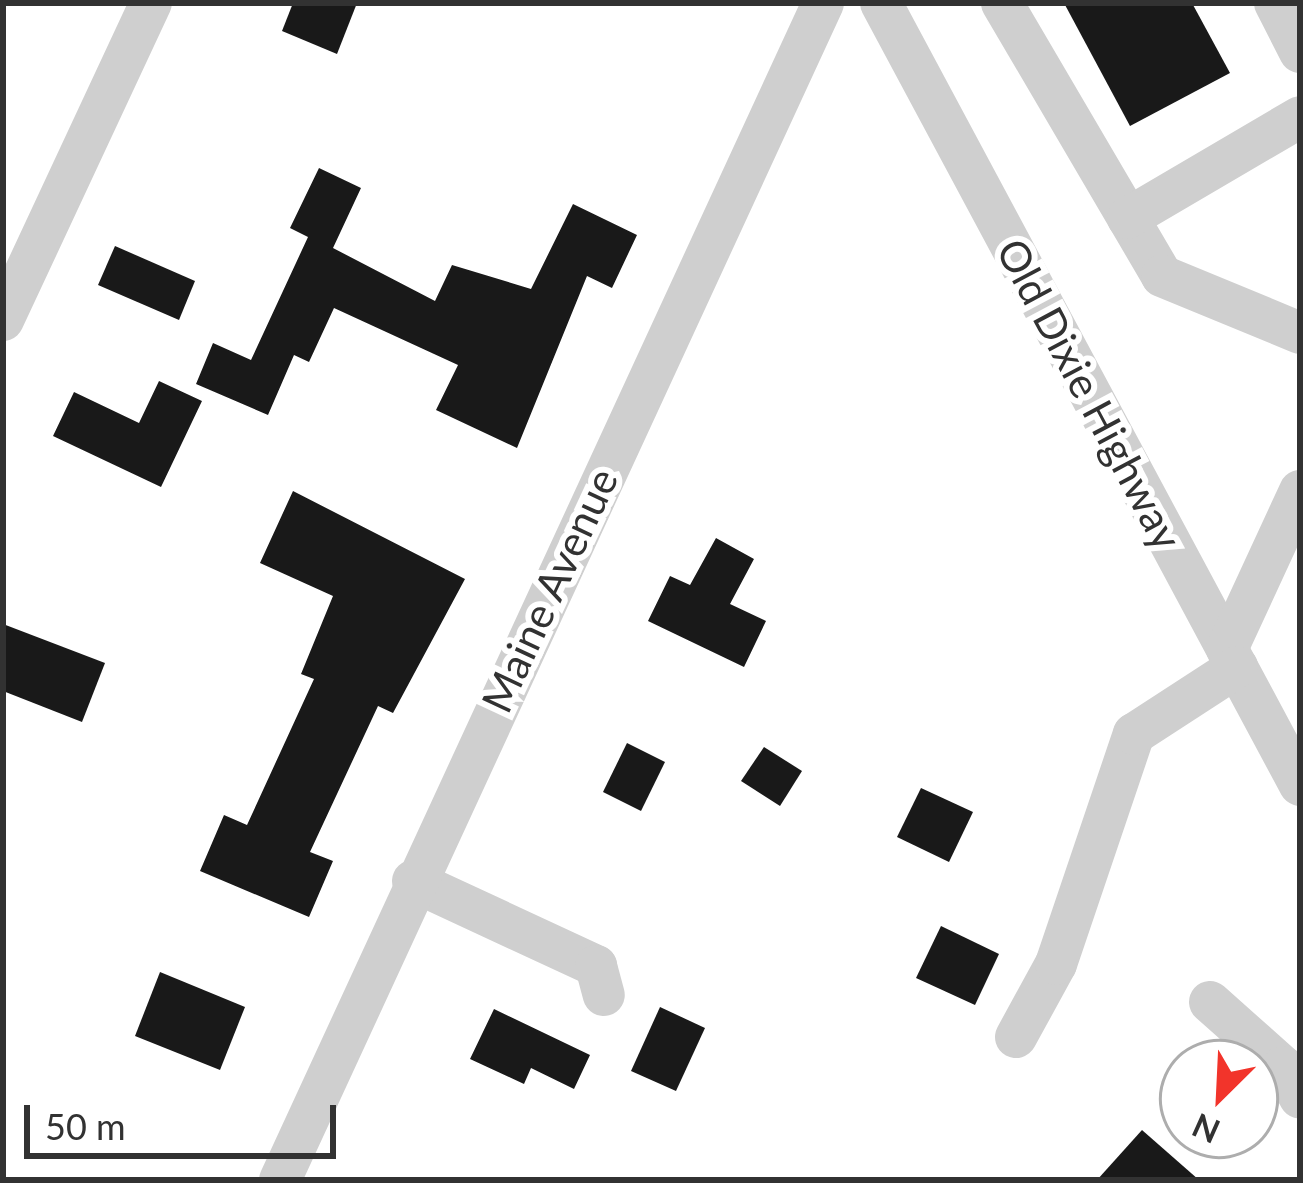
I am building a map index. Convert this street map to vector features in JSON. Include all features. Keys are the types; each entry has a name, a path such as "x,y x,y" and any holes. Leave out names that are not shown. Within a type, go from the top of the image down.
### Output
{"street":[{"path":"3,320 151,3"},
{"name":"Maine Avenue","path":"280,1180 413,880 823,3"},
{"name":"Old Dixie Highway","path":"881,3 1300,785"},
{"path":"1002,3 1162,276 1300,333"},
{"path":"1128,218 1300,117"},
{"path":"1016,1037 1057,964 1134,734 1232,658 1300,490"},
{"path":"413,880 583,959 604,995"},
{"path":"1210,1002 1283,1067 1300,1098"}],"building":[{"path":"293,3 357,3 337,54 282,31"},
{"path":"1064,3 1192,3 1230,73 1130,126"},
{"path":"319,168 361,188 333,248 435,301 452,265 531,289 573,204 637,235 612,288 587,276 517,448 436,410 458,365 334,308 309,362 294,355 268,415 196,384 213,343 251,360 308,237 290,228"},
{"path":"115,246 195,281 179,320 98,285"},
{"path":"159,381 202,401 161,487 53,436 74,392 139,423"},
{"path":"293,491 465,579 393,713 378,706 310,852 333,861 309,917 200,871 224,815 247,825 314,679 301,674 333,596 260,563"},
{"path":"716,538 754,559 730,604 766,621 744,667 648,621 670,576 690,585"},
{"path":"3,624 105,663 82,722 3,691"},
{"path":"627,743 665,762 641,811 603,792"},
{"path":"764,747 802,771 780,806 741,781"},
{"path":"921,788 973,812 949,862 897,837"},
{"path":"941,926 999,954 975,1005 916,978"},
{"path":"160,972 245,1007 220,1070 135,1036"},
{"path":"660,1007 705,1028 676,1091 631,1071"},
{"path":"494,1009 590,1055 574,1089 531,1068 524,1084 470,1059"},
{"path":"1142,1130 1159,1145 1159,1159 1175,1159 1199,1180 1097,1180"}]}
